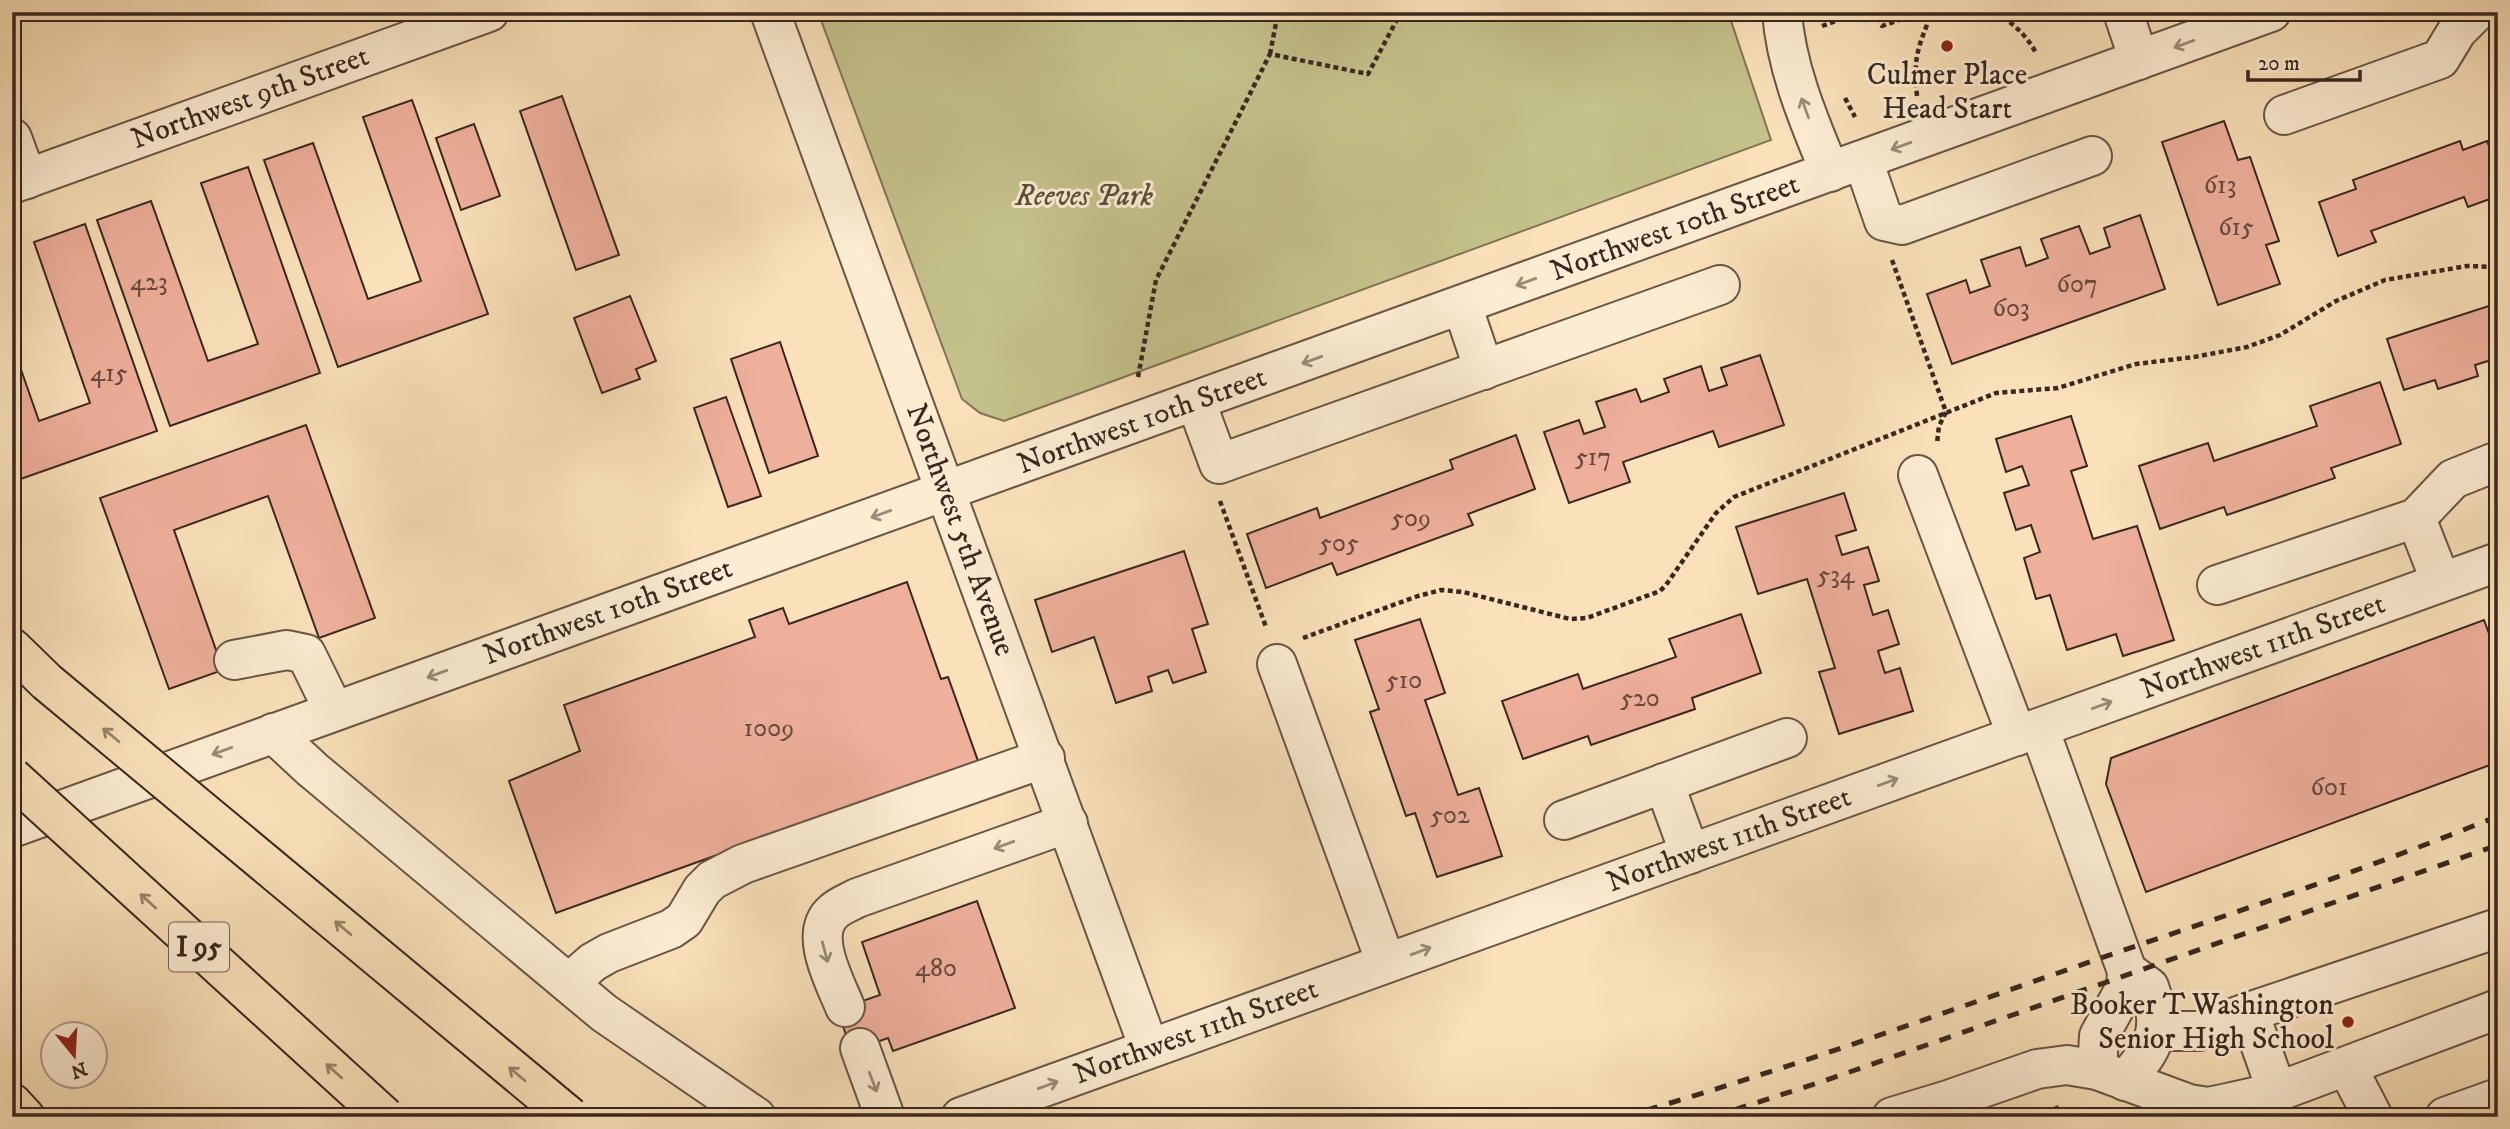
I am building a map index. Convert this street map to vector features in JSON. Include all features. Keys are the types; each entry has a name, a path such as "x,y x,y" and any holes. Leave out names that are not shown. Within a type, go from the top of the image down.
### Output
{"highway":[{"path":"12,649 47,682 570,1117"},
{"name":"I 95","path":"12,777 385,1117"},
{"path":"12,1103 25,1117"}],"street":[{"name":"Northwest 9th Street","path":"20,182 489,12"},
{"name":"Northwest 5th Avenue","path":"770,12 1149,1048"},
{"path":"1782,12 1787,46 1802,100 1884,221 1902,225 2092,156"},
{"path":"2123,12 2139,60"},
{"name":"Northwest 10th Street","path":"12,828 2272,12"},
{"path":"2284,115 2440,59 2457,31 2476,12"},
{"path":"12,138 20,182"},
{"path":"1196,402 1219,464 1720,285"},
{"path":"1462,305 1484,370"},
{"path":"2217,585 2416,518 2453,479 2498,461"},
{"path":"1918,475 2127,971 2126,987 2099,1036 2111,1076"},
{"path":"2416,518 2441,582"},
{"name":"Northwest 11th Street","path":"961,1117 2498,562"},
{"path":"1282,647 1386,964"},
{"path":"234,660 287,650 306,654 334,711"},
{"path":"273,733 313,770 604,1013 756,1117"},
{"path":"1564,820 1787,738"},
{"path":"569,983 608,953 671,929 684,919 702,890 712,880 743,864 1045,758"},
{"path":"1664,783 1690,853"},
{"path":"845,1007 822,946 823,928 832,912 857,898 1068,823"},
{"path":"2156,1031 2199,1031 2498,928"},
{"path":"2111,1076 2144,1059 2153,1043 2158,1022 2149,987 2127,971"},
{"path":"1892,1117 2038,1069 2067,1065 2111,1076 2189,1104 2208,1107 2277,1092 2498,1009"},
{"path":"2249,1012 2277,1092"},
{"path":"860,1048 886,1117"},
{"path":"2347,1067 2373,1117"},
{"path":"2445,1117 2498,1098"}],"path":[{"path":"1138,377 1156,280 1270,54 1276,23 1275,12"},
{"path":"1270,54 1368,74 1401,12"},
{"path":"1817,28 1861,12 1865,20 1879,15 1882,26 1922,12"},
{"path":"1917,96 1917,48 1933,12"},
{"path":"1996,12 2016,26 2029,40 2036,53"},
{"path":"1888,248 1946,412"},
{"path":"1218,496 1282,647 1418,596 1441,590 1463,592 1579,620 1660,591 1716,513 1734,497 1946,412 1996,393 2058,388 2136,364 2193,358 2247,347 2280,335 2336,301 2385,279 2467,266 2498,267"}],"green space":[{"name":"Reeves Park","path":"818,12 1728,12 1771,140 1004,421 980,413 962,399"}],"building":[{"path":"562,96 619,255 576,270 520,111"},
{"path":"412,100 488,314 338,367 264,160 313,143 368,299 421,281 363,117"},
{"path":"2224,121 2238,160 2250,157 2279,241 2266,245 2280,284 2218,305 2162,142"},
{"path":"474,124 500,196 461,210 436,138"},
{"path":"2460,141 2463,150 2487,141 2498,169 2498,196 2468,207 2464,197 2371,231 2376,242 2338,256 2319,202 2356,189 2353,180"},
{"path":"248,167 320,373 170,426 97,220 151,201 208,361 258,344 201,183"},
{"path":"2140,215 2165,289 1952,364 1927,294 1966,280 1970,293 1990,286 1981,260 2020,247 2026,266 2048,258 2041,239 2079,226 2090,254 2110,247 2104,228"},
{"path":"85,224 157,431 12,482 12,344 39,421 90,403 34,242"},
{"path":"630,296 656,361 636,369 640,379 602,393 574,318"},
{"path":"2495,304 2498,314 2498,358 2475,365 2478,376 2438,389 2435,380 2404,390 2387,339"},
{"path":"780,342 818,456 769,473 731,359"},
{"path":"1760,355 1784,425 1719,447 1713,431 1623,462 1630,482 1569,503 1544,432 1579,420 1584,434 1605,427 1596,402 1636,389 1641,402 1669,392 1664,379 1701,366 1709,391 1727,385 1721,368"},
{"path":"2380,382 2401,444 2331,468 2335,478 2227,515 2224,507 2160,529 2139,466 2208,443 2214,461 2317,426 2310,406"},
{"path":"726,397 761,496 728,507 694,408"},
{"path":"2071,416 2087,466 2071,471 2093,539 2137,526 2174,640 2123,656 2116,634 2067,650 2050,595 2036,599 2024,558 2040,552 2031,525 2016,530 2004,493 2029,485 2022,466 2006,472 1996,439"},
{"path":"306,425 375,618 319,638 268,496 174,530 223,670 169,689 100,498"},
{"path":"1516,435 1535,489 1468,514 1473,525 1337,575 1332,563 1266,588 1247,534 1317,508 1320,518 1453,469 1450,460"},
{"path":"1844,493 1856,530 1836,536 1842,555 1868,547 1879,581 1864,585 1873,615 1888,610 1899,644 1878,651 1885,673 1900,668 1913,711 1839,734 1819,672 1835,668 1807,579 1758,594 1736,527"},
{"path":"1184,551 1208,624 1192,629 1206,672 1173,683 1168,670 1148,677 1152,691 1116,703 1094,637 1052,652 1035,600"},
{"path":"907,582 941,679 948,677 978,761 556,913 509,781 580,751 564,705 755,637 749,620 783,608 789,624"},
{"path":"1741,614 1761,673 1692,698 1695,709 1591,745 1588,736 1523,759 1502,701 1578,674 1583,689 1676,657 1669,639"},
{"path":"1420,619 1445,693 1425,700 1458,795 1479,788 1502,856 1437,877 1415,813 1406,816 1370,712 1379,709 1355,640"},
{"path":"2484,620 2498,658 2498,762 2146,892 2106,784 2111,758"},
{"path":"977,901 1015,1008 893,1051 888,1038 852,1051 837,1010 880,995 862,942"}],"railway":[{"path":"1623,1117 1919,1022 2348,873 2498,816"},
{"path":"1712,1117 1821,1082 2498,845"}],"place":[{"name":"Culmer Place Head Start","path":"1947,46"},
{"name":"Booker T Washington Senior High School","path":"2348,1022"}]}
